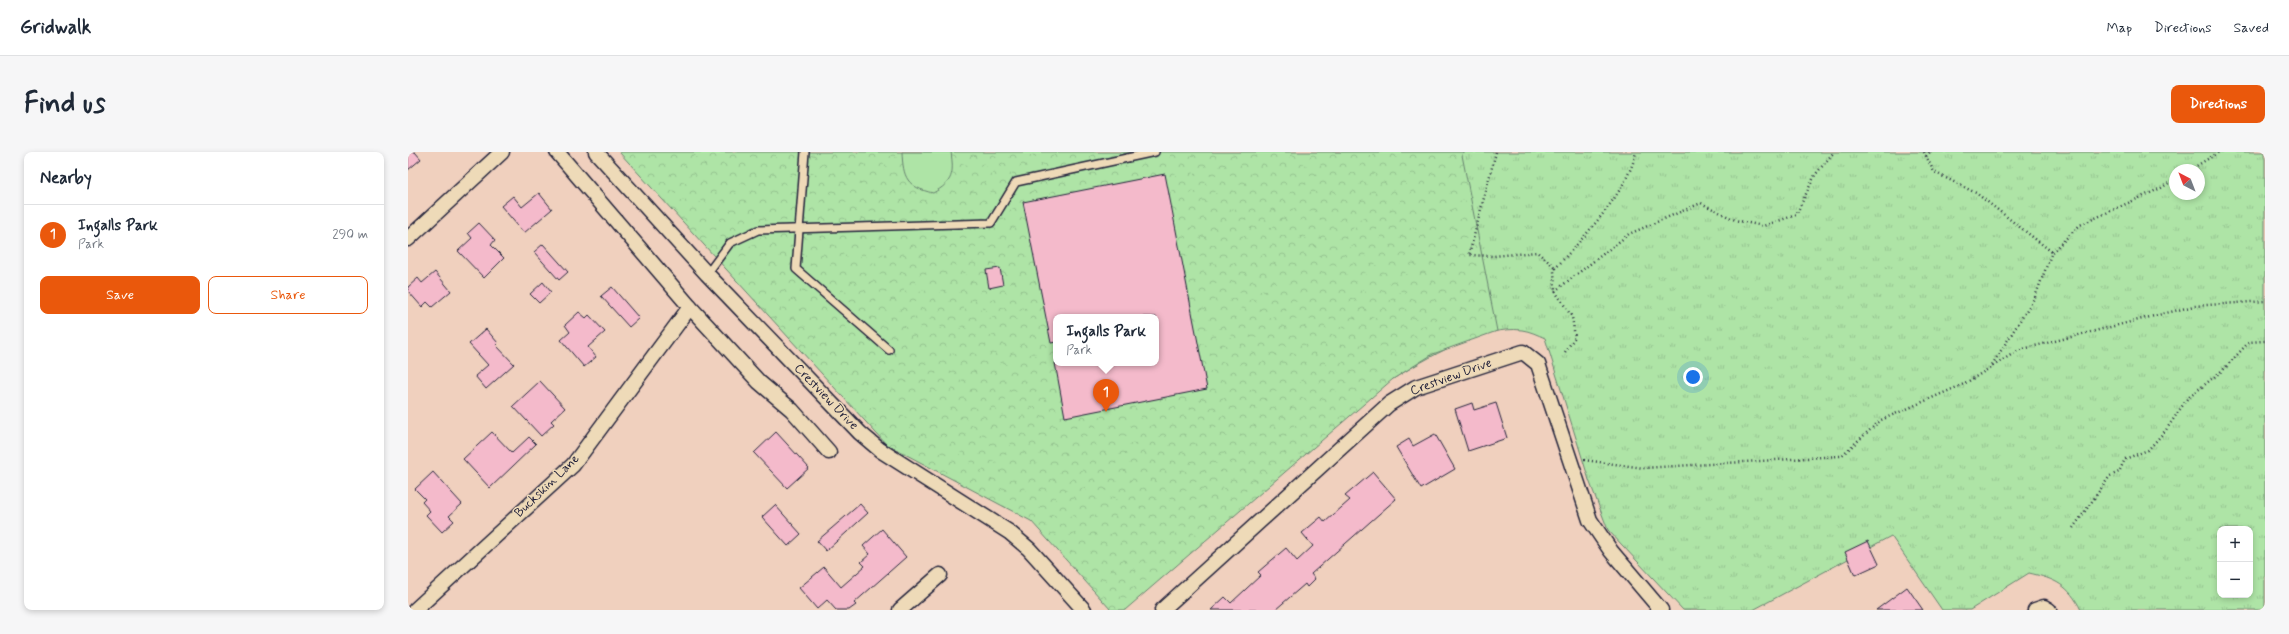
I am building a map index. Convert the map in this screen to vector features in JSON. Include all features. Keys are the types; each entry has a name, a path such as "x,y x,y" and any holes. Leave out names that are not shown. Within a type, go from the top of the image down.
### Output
{"street":[{"path":"408,239 502,152"},
{"path":"557,152 690,307 759,382 792,410 829,452"},
{"name":"Crestview Drive","path":"596,152 707,274 860,433 880,450 1009,532 1029,549 1084,610"},
{"name":"Buckskin Lane","path":"415,610 573,465 690,307"},
{"name":"Crestview Drive","path":"1162,610 1389,404 1416,387 1523,352 1538,364 1590,520 1610,551 1661,610"},
{"path":"900,610 940,574"},
{"path":"2035,610 2044,607 2049,610"}],"lane":[{"path":"805,152 796,269 889,350"},
{"path":"707,274 730,243 758,230 991,223 1016,182 1154,152"}],"path":[{"path":"1496,152 1469,255 1494,256 1537,252 1556,268"},
{"path":"1565,352 1575,337 1572,317 1555,290 1556,268 1612,200 1626,178 1636,152"},
{"path":"1555,290 1629,234 1701,203 1735,220 1763,226 1796,215 1815,175 1834,152"},
{"path":"1924,152 1934,172 1976,193 2052,252"},
{"path":"1926,156 1930,152"},
{"path":"2200,164 2219,152"},
{"path":"1989,369 2035,297 2052,252 2080,224 2161,188 2169,183"},
{"path":"1568,457 1644,468 1841,456 1881,420 1964,384 2019,350 2194,306 2265,301"},
{"path":"2072,528 2110,476 2119,472 2125,459 2148,450 2166,430 2187,399 2224,369 2249,342 2265,341"}],"green space":[{"path":"619,152 1463,152 1462,155 1497,331 1433,354 1393,379 1125,610 1111,610 1031,521 886,444"},
{"path":"902,152 951,152 951,177 945,185 933,193 917,188 905,175"},
{"path":"1333,152 2265,152 2265,610 2081,610 2076,601 2060,584 2029,573 1970,610 1942,610 1891,536 1753,610 1683,610 1608,530 1589,480 1545,338 1522,330 1507,330 1490,333 1455,345 1421,362 1393,379"}],"building":[{"path":"408,152 415,152 421,159 408,170"},
{"path":"1165,174 1207,389 1065,417 1056,366 1159,366 1159,314 1053,314 1053,343 1051,343 1023,202"},
{"path":"539,193 552,209 524,233 501,206 513,196 522,207"},
{"path":"479,223 495,240 491,245 504,258 484,278 458,251 472,238 468,233"},
{"path":"543,244 568,272 559,280 534,252"},
{"path":"1000,268 1003,285 989,288 986,270"},
{"path":"435,272 451,291 432,307 427,302 422,307 408,291 408,287 418,278 422,283"},
{"path":"543,282 551,292 539,303 530,294"},
{"path":"612,287 639,318 629,327 601,296"},
{"path":"579,312 586,318 589,315 605,332 588,347 596,357 584,367 561,340 570,332 565,325"},
{"path":"486,329 498,343 496,345 514,364 486,389 475,376 488,365 469,344"},
{"path":"540,381 565,408 551,421 554,424 541,436 513,406"},
{"path":"1472,403 1474,410 1496,403 1507,438 1468,451 1455,409"},
{"path":"492,432 512,453 529,437 536,444 490,488 463,459"},
{"path":"776,432 809,468 787,488 754,453"},
{"path":"1435,434 1455,469 1421,489 1396,447 1409,439 1413,446"},
{"path":"433,472 462,504 449,516 454,521 442,532 426,515 430,511 422,502 425,499 415,489"},
{"path":"1373,472 1396,499 1311,574 1315,579 1307,587 1305,584 1275,610 1211,610 1225,597 1231,603 1261,575 1258,572 1286,548 1297,561 1313,546 1302,533 1321,517 1325,522 1350,500 1345,496"},
{"path":"860,504 868,513 826,551 817,541"},
{"path":"775,505 801,534 788,546 762,517"},
{"path":"882,529 906,557 854,603 856,605 849,610 836,610 827,600 817,609 799,588 824,567 841,587 865,566 861,562 870,554 863,546"},
{"path":"1868,541 1879,564 1855,575 1845,552"},
{"path":"1907,587 1923,610 1876,610"}],"place":[{"name":"Ingalls Park","path":"1106,412"}]}
